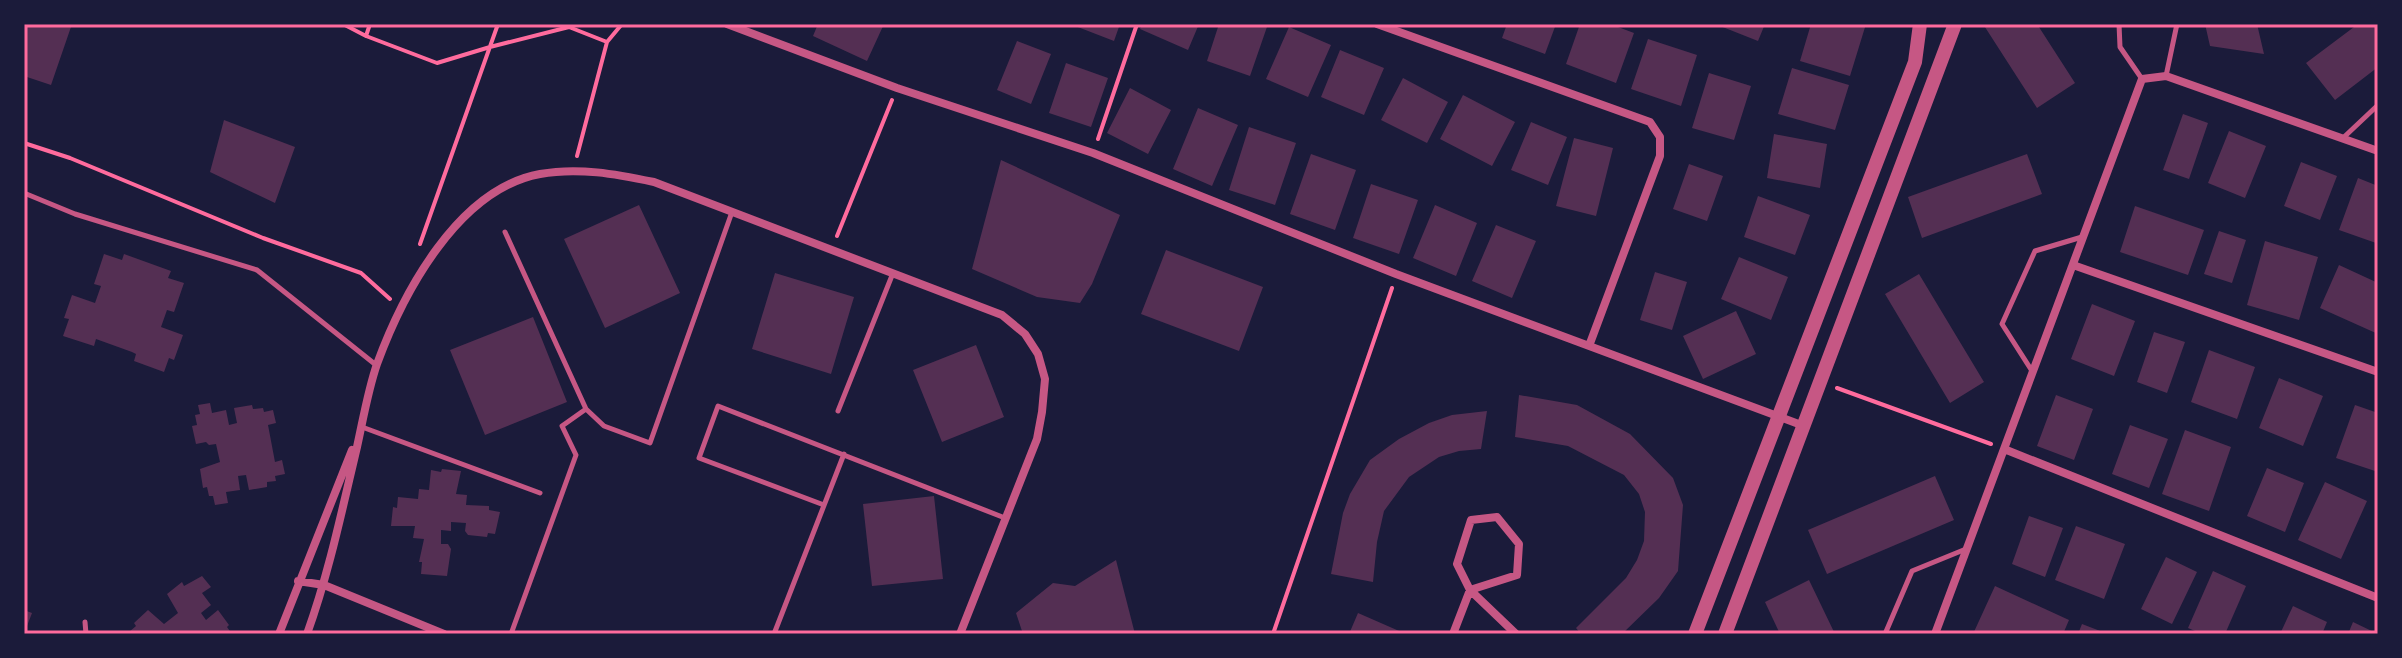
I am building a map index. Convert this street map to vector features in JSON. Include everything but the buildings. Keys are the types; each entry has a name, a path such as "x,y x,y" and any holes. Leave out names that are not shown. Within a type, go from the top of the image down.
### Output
{"street":[{"path":"727,24 897,88 1093,153 1396,274 1804,426"},
{"path":"1377,24 1650,122 1660,137 1660,156 1589,346"},
{"path":"1695,634 1915,62 1920,24"},
{"path":"1725,634 1955,24"},
{"path":"1935,634 2142,79 2166,76 2378,151"},
{"path":"307,634 324,585 377,366 405,301 440,242 499,189 538,174 573,171 610,173 654,182 1002,315 1025,334 1038,354 1045,379 1037,439 960,634"},
{"path":"2073,265 2378,372"},
{"path":"279,634 362,427"},
{"path":"2004,449 2378,598"},
{"path":"1470,590 1517,575 1519,544 1497,517 1471,520 1457,564 1470,590 1516,634"},
{"path":"298,581 324,585 444,634"},
{"path":"1453,634 1470,590"}],"lane":[{"path":"2119,24 2120,47 2142,79"},
{"path":"2166,76 2177,24"},
{"path":"2343,138 2378,105"},
{"path":"24,193 75,214 257,270 377,366"},
{"path":"505,232 586,409 604,426 650,443 732,212"},
{"path":"2033,372 2002,324 2035,251 2083,237"},
{"path":"838,411 893,273"},
{"path":"824,505 699,458 718,406 1005,518"},
{"path":"511,634 576,455 562,426 586,409"},
{"path":"362,427 540,493"},
{"path":"774,634 844,454"},
{"path":"1885,634 1912,571 1967,549"},
{"path":"85,622 86,634"}],"path":[{"path":"343,24 437,63 569,27 607,42"},
{"path":"366,36 370,24"},
{"path":"418,249 498,24"},
{"path":"573,171 607,42 622,24"},
{"path":"1093,153 1137,24"},
{"path":"832,250 897,88"},
{"path":"24,143 70,158 263,238 361,273 398,306"},
{"path":"1273,634 1396,274"},
{"path":"1820,382 2004,449"}]}
